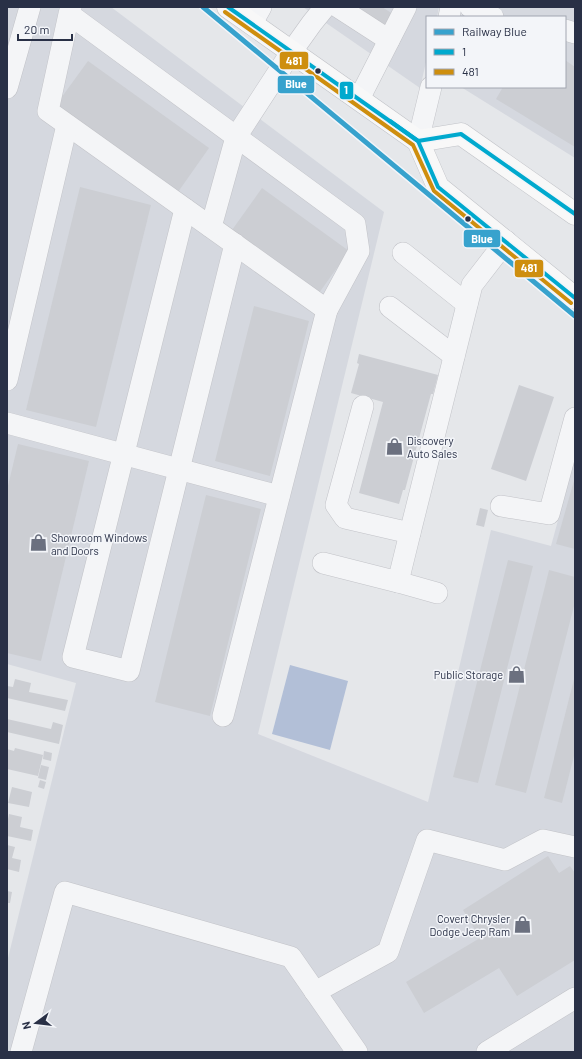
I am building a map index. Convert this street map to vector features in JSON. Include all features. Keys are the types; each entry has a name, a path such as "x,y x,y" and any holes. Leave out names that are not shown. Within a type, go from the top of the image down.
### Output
{"main road":[{"path":"228,7 256,15 292,51 418,141 438,186 575,298"},
{"path":"418,141 461,134 575,214"}],"street":[{"path":"7,88 30,7"},
{"path":"211,227 236,136 292,51 325,7"},
{"path":"338,7 389,40"},
{"path":"359,98 406,7"},
{"path":"470,7 491,16"},
{"path":"223,716 327,310 358,251 355,224 70,10 48,111 327,310"},
{"path":"418,141 431,88"},
{"path":"7,380 67,125"},
{"path":"185,209 73,657 129,671 235,244"},
{"path":"398,582 472,285 506,241"},
{"path":"403,253 467,304"},
{"path":"390,307 454,356"},
{"path":"363,406 336,505 345,518 410,534"},
{"path":"501,506 549,514 575,418"},
{"path":"7,423 279,496"},
{"path":"323,563 437,593"},
{"path":"315,992 388,952 427,840 506,860 543,840 575,847"},
{"path":"21,1052 65,892 290,957 357,1052"},
{"path":"487,1052 575,998"}],"shaded area":[{"path":"7,7 111,7 384,212 258,734 428,802 491,530 551,546 575,458 575,1052 7,1052 7,962 76,683 7,664"},
{"path":"303,7 439,7 437,16 426,16 426,62 420,88"},
{"path":"464,7 575,7 575,158 463,88 566,88 566,16 461,16"}],"water":[{"path":"290,665 348,681 330,750 272,734"}],"building":[{"path":"355,7 382,7 396,16 385,33"},
{"path":"88,61 209,148 178,192 56,105"},
{"path":"566,61 575,67 575,147 496,99 502,88 566,88"},
{"path":"80,187 151,205 96,427 26,410"},
{"path":"262,188 349,251 319,293 232,230"},
{"path":"254,306 309,321 270,476 215,461"},
{"name":"Discovery Auto Sales","path":"359,354 438,375 433,394 431,394 405,490 403,490 399,504 359,493 383,402 351,393 359,364 357,363"},
{"path":"519,385 554,397 526,481 491,469"},
{"path":"18,444 89,461 41,661 7,653 7,490"},
{"path":"575,477 575,549 556,544"},
{"path":"206,495 261,509 210,716 155,702"},
{"path":"480,508 488,510 484,527 476,525"},
{"path":"508,560 533,566 478,783 453,777"},
{"path":"549,570 575,577 575,602 526,793 495,785"},
{"path":"15,679 31,683 29,692 68,700 65,711 7,698 7,686 13,687"},
{"path":"574,679 575,752 562,803 544,798"},
{"path":"7,719 51,729 53,722 63,725 59,744 7,732"},
{"path":"15,748 43,755 38,776 7,769 7,749 14,751"},
{"path":"44,751 52,753 51,761 43,759"},
{"path":"41,765 49,767 46,780 38,778"},
{"path":"40,780 46,782 44,789 38,787"},
{"path":"12,787 32,792 29,807 8,803"},
{"path":"9,814 22,817 20,827 33,830 31,841 7,836"},
{"path":"7,845 15,847 12,858 21,860 19,872 7,869"},
{"name":"Covert Chrysler Dodge Jeep Ram","path":"548,856 559,873 570,866 575,873 575,960 517,996 499,968 424,1013 406,982 480,938 463,910"},
{"path":"7,891 12,892 10,903 7,903"}],"rail line":[{"name":"Blue","path":"203,7 575,316"}],"transit line":[{"name":"1","path":"228,7 418,141 438,187 575,298"},
{"name":"481","path":"225,12 413,145 434,191 571,303"},
{"name":"1","path":"390,121 418,141 461,134 575,214"}],"place":[{"name":"Discovery Auto Sales","path":"394,446"},
{"name":"Showroom Windows and Doors","path":"38,543"},
{"name":"Public Storage","path":"516,674"},
{"name":"Covert Chrysler Dodge Jeep Ram","path":"523,924"}]}
